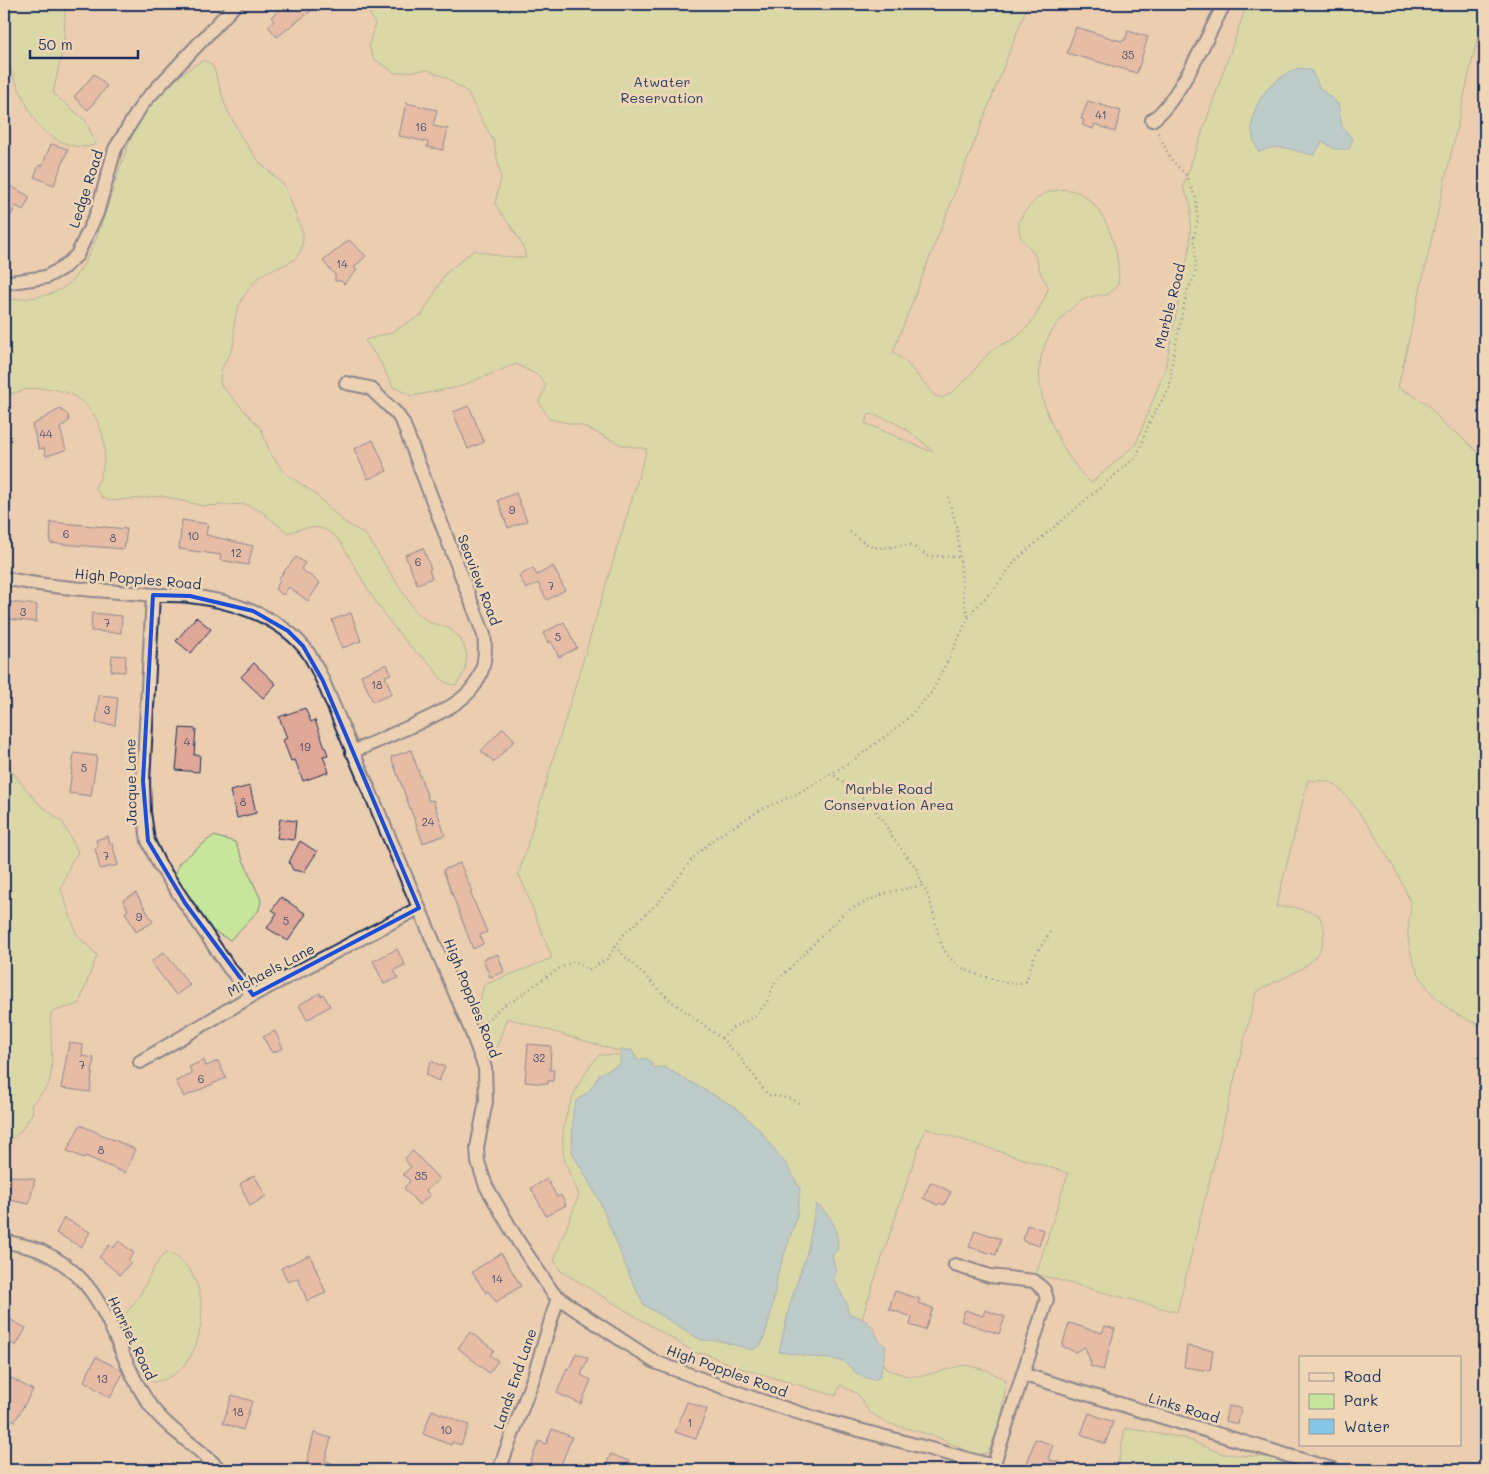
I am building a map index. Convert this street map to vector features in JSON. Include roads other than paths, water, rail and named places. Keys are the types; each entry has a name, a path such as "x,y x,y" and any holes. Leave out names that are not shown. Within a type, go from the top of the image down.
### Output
{"street":[{"name":"Ledge Road","path":"4,282 46,277 64,267 77,255 97,214 115,149 144,103 236,4"},
{"path":"1152,120 1161,115 1174,98 1224,4"},
{"name":"Seaview Road","path":"346,383 370,388 397,414 403,423 484,635 486,648 482,675 466,697 450,708 352,752"},
{"name":"High Popples Road","path":"4,578 40,585 153,595 190,596 236,606 253,612 288,631 303,646 312,660 352,752 472,1031 485,1068 486,1101 477,1148 480,1170 486,1186 518,1241 558,1297 655,1362 750,1397 818,1419 993,1468 1047,1299 1044,1290 1034,1281 990,1276 955,1265"},
{"name":"Jacque Lane","path":"153,595 144,763 146,833 159,864 229,968 253,995"},
{"name":"Michaels Lane","path":"140,1062 253,995 418,908"},
{"name":"Harriet Road","path":"4,1241 38,1250 57,1259 92,1289 135,1381 151,1406 168,1424 220,1470"},
{"name":"Lands End Lane","path":"499,1470 534,1376 558,1297"},
{"name":"Links Road","path":"1024,1375 1335,1470"}],"water":[{"path":"1299,68 1311,70 1320,88 1338,104 1342,127 1353,139 1349,149 1334,149 1323,141 1314,155 1286,148 1267,149 1259,152 1252,126 1259,102 1276,81"},
{"path":"621,1050 632,1050 637,1060 647,1058 655,1068 664,1067 735,1107 757,1127 786,1164 800,1188 797,1217 778,1273 771,1314 762,1344 753,1350 720,1341 701,1340 644,1305 632,1281 599,1200 572,1152 573,1112 576,1101 589,1091 600,1074 620,1064"},
{"path":"816,1204 830,1218 837,1235 838,1249 832,1256 836,1272 834,1280 847,1304 848,1313 858,1316 867,1322 886,1347 880,1377 874,1380 860,1376 843,1361 779,1352 790,1304 808,1249"}],"park label":[{"name":"Atwater Reservation","path":"662,90"},
{"name":"Marble Road Conservation Area","path":"889,798"}]}
